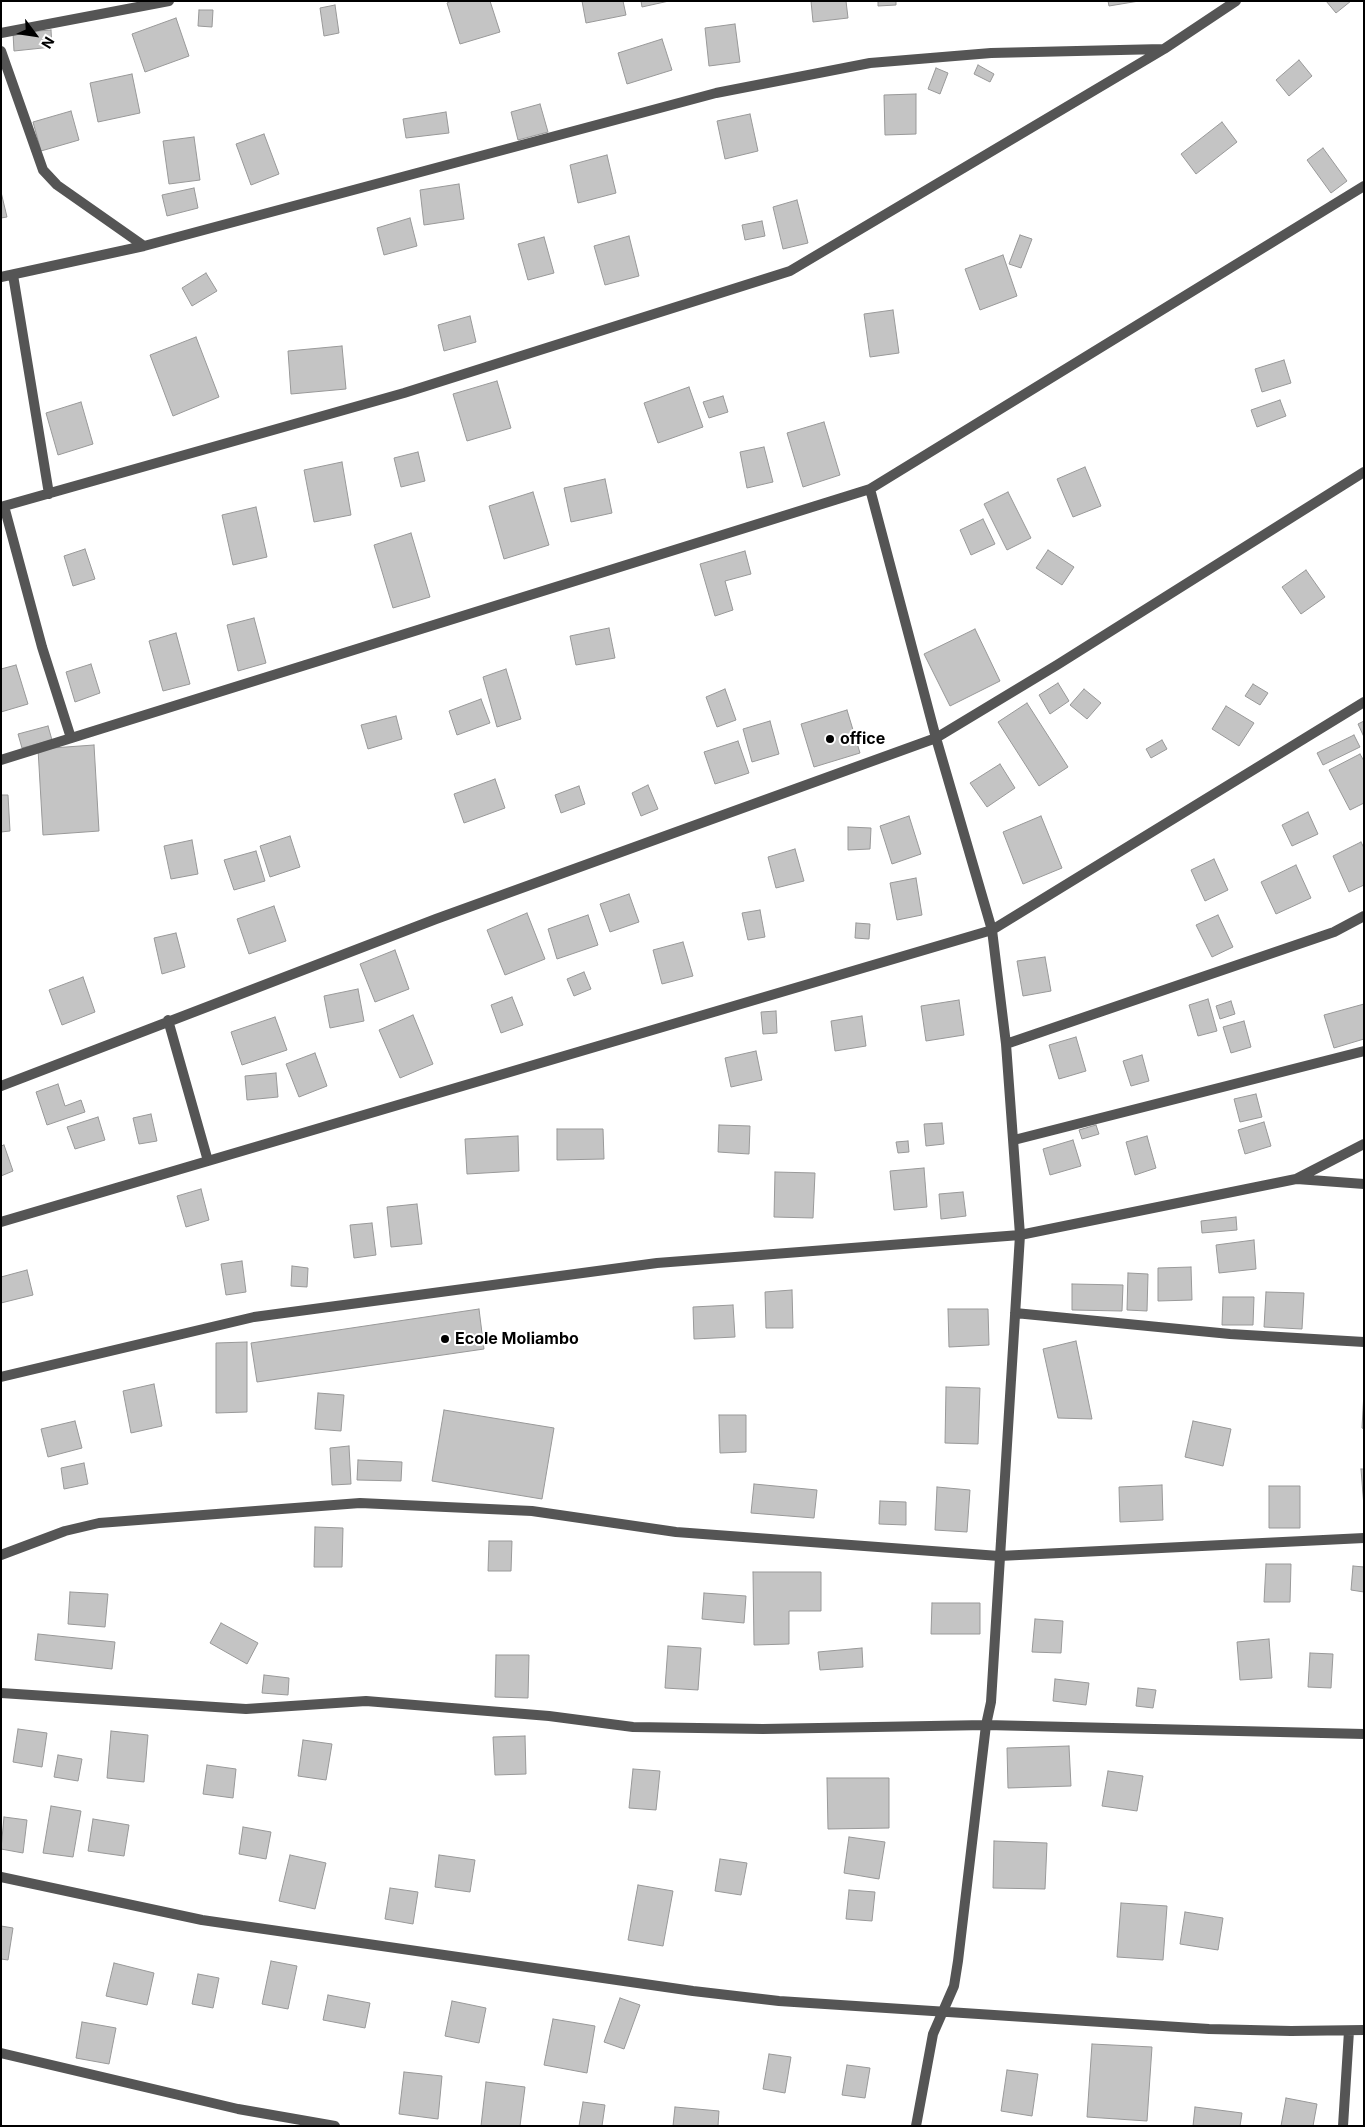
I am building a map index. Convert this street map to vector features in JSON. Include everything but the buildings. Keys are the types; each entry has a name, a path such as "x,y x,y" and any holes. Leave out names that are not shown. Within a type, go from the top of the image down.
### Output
{"street":[{"path":"1,33 169,1"},
{"path":"71,738 42,647 3,507 404,393 790,271 1164,49 1236,1"},
{"path":"1,277 144,246 716,93 870,62 991,53 1164,49"},
{"path":"1,51 44,170 57,185 144,246"},
{"path":"1,760 870,489 1364,186"},
{"path":"13,275 49,494"},
{"path":"1,1086 436,918 936,738 1058,665 1364,472"},
{"path":"870,489 936,738 992,930 1006,1044 1020,1235 991,1702 986,1725 954,1986 933,2034 916,2126"},
{"path":"1,1222 992,930 1364,702"},
{"path":"1006,1044 1334,932 1364,916"},
{"path":"168,1020 208,1160"},
{"path":"1014,1140 1364,1051"},
{"path":"1296,1179 1364,1144"},
{"path":"1,1378 254,1318 657,1264 1020,1235 1296,1179 1364,1184"},
{"path":"1015,1313 1230,1334 1364,1342"},
{"path":"1,1555 66,1531 99,1523 360,1503 532,1511 676,1532 999,1556 1364,1538"},
{"path":"2,1691 246,1709 366,1701 549,1716 633,1727 763,1729 986,1725 1364,1734"},
{"path":"1,1877 202,1920 693,1991 779,2001 1209,2029 1364,2030"},
{"path":"1343,2126 1349,2031"},
{"path":"1,2053 238,2109 335,2126"}],"place":[{"name":"office","path":"830,739"},
{"name":"Ecole Moliambo","path":"445,1339"}]}
